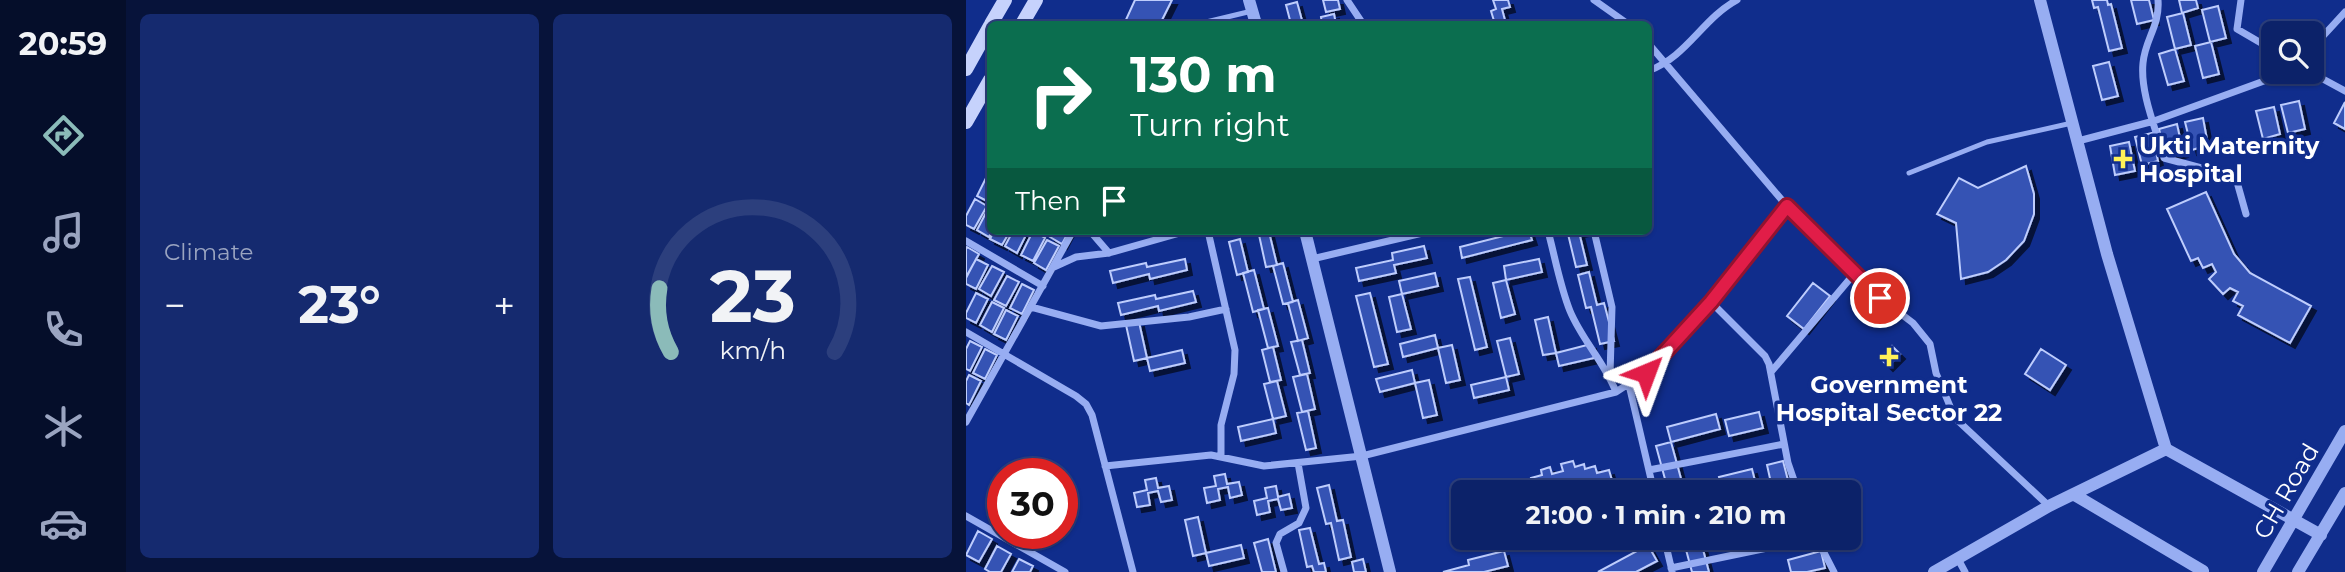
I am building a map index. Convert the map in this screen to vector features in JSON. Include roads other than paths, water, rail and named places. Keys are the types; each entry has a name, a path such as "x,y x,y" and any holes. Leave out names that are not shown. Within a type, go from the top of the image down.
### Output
{"main road":[{"path":"993,21 1005,0"},
{"path":"1024,21 1036,0"},
{"path":"966,69 987,32"},
{"path":"966,122 987,85"}],"street":[{"path":"1347,0 1361,21"},
{"path":"1594,0 1624,21"},
{"path":"1652,70 1667,64 1734,0"},
{"path":"2040,0 2107,254 2166,449 2321,535"},
{"path":"2158,0 2157,25 2145,51 2143,66 2164,158 2224,174 2237,182 2246,214"},
{"path":"2241,0 2237,29 2261,43"},
{"path":"2324,35 2345,12"},
{"path":"1652,47 1787,206 1854,274 1913,323 1930,344 1936,373 1955,418 2049,506"},
{"path":"2324,80 2345,91"},
{"path":"2078,142 2154,121 2261,82"},
{"path":"1105,466 1211,455 1264,466 1362,456 1616,393 1646,373 1711,302 1787,206"},
{"path":"966,422 1071,235"},
{"path":"1094,235 1110,253"},
{"path":"1054,267 1076,257 1110,253 1173,235"},
{"path":"1209,235 1235,350 1234,374 1221,425 1221,456"},
{"path":"1306,235 1390,572"},
{"path":"1312,259 1414,235"},
{"path":"1549,235 1569,309 1610,376 1616,393"},
{"path":"1595,235 1612,307 1610,376"},
{"path":"966,241 1043,286"},
{"path":"1771,372 1854,274"},
{"path":"1711,302 1765,356 1771,372 1788,463 1794,480"},
{"path":"1031,307 1101,326 1189,317 1226,309"},
{"path":"966,332 1086,404 1092,415 1133,572"},
{"path":"1629,385 1651,480"},
{"name":"CH Road","path":"2263,572 2345,431"},
{"path":"1649,470 1784,444"},
{"path":"1934,572 2049,506 2166,449"},
{"path":"1284,572 1276,543 1280,534 1299,523 1306,508 1298,463"},
{"path":"2298,572 2345,493"},
{"path":"2073,494 2203,572"},
{"path":"966,516 1065,572"},
{"path":"1667,550 1672,570 1759,550"},
{"path":"1823,550 1834,572"},
{"path":"1958,559 1965,572"}],"lane":[{"path":"1207,21 1251,6"},
{"path":"1909,173 1987,142 2073,122"}],"place":[{"name":"Ukti Maternity Hospital","path":"2123,159"},
{"name":"Government Hospital Sector 22","path":"1889,357"}]}
